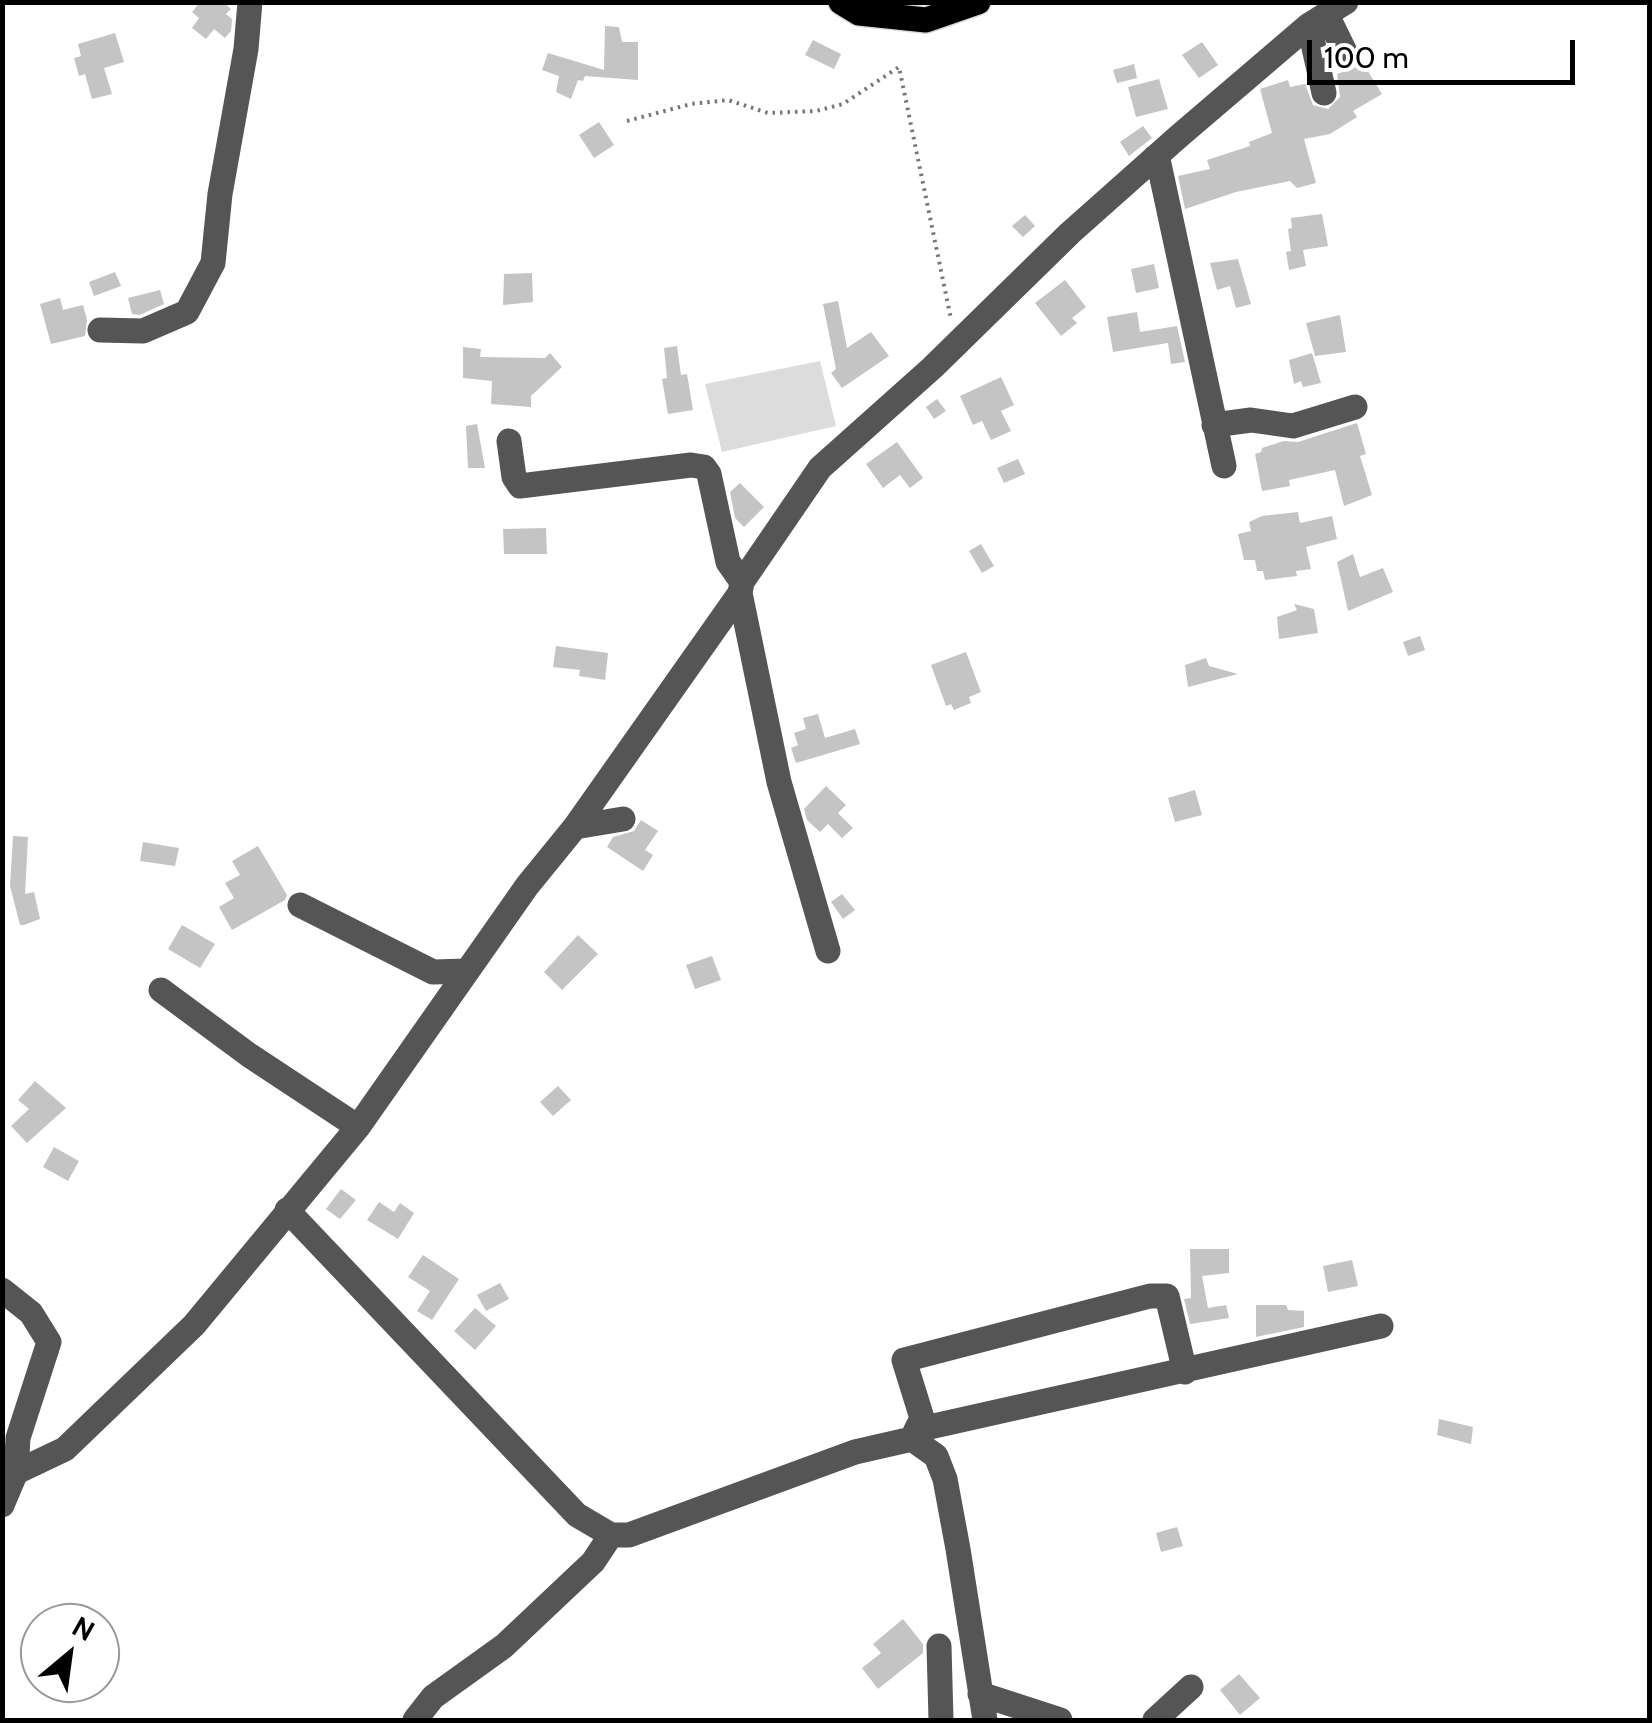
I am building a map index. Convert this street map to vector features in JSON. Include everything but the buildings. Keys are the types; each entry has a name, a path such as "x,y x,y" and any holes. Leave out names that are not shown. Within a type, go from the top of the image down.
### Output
{"main road":[{"path":"841,2 859,13 926,20 978,2"}],"street":[{"path":"100,330 144,331 187,312 214,263 220,194 246,49 250,2"},
{"path":"1328,14 1346,54"},
{"path":"1324,93 1328,14"},
{"path":"9,1476 65,1449 194,1325 358,1127 527,886 575,827 820,468 1070,233 1328,14"},
{"path":"1155,158 1224,466"},
{"path":"1214,426 1251,420 1293,426 1354,408"},
{"path":"509,441 514,477 520,486 692,465 704,467 709,474 728,562 741,587 779,782 828,951"},
{"path":"575,827 622,819"},
{"path":"300,905 433,972 466,971"},
{"path":"161,990 249,1055 358,1127"},
{"path":"287,1210 576,1514 611,1535 629,1535 855,1452 914,1435 1381,1326"},
{"path":"2,1290 31,1312 49,1342 18,1438 2,1505"},
{"path":"914,1435 922,1418 904,1360 1150,1296 1167,1296 1185,1372"},
{"path":"914,1435 936,1456 945,1479 985,1720"},
{"path":"415,1720 433,1697 504,1646 593,1562 611,1535"},
{"path":"940,1646 940,1720"},
{"path":"1155,1720 1190,1687"},
{"path":"980,1694 1060,1720"}],"path":[{"path":"627,121 692,104 728,100 768,112 816,111 843,104 899,67 956,344"}],"shaded area":[{"path":"820,361 836,426 722,452 705,384"}]}
